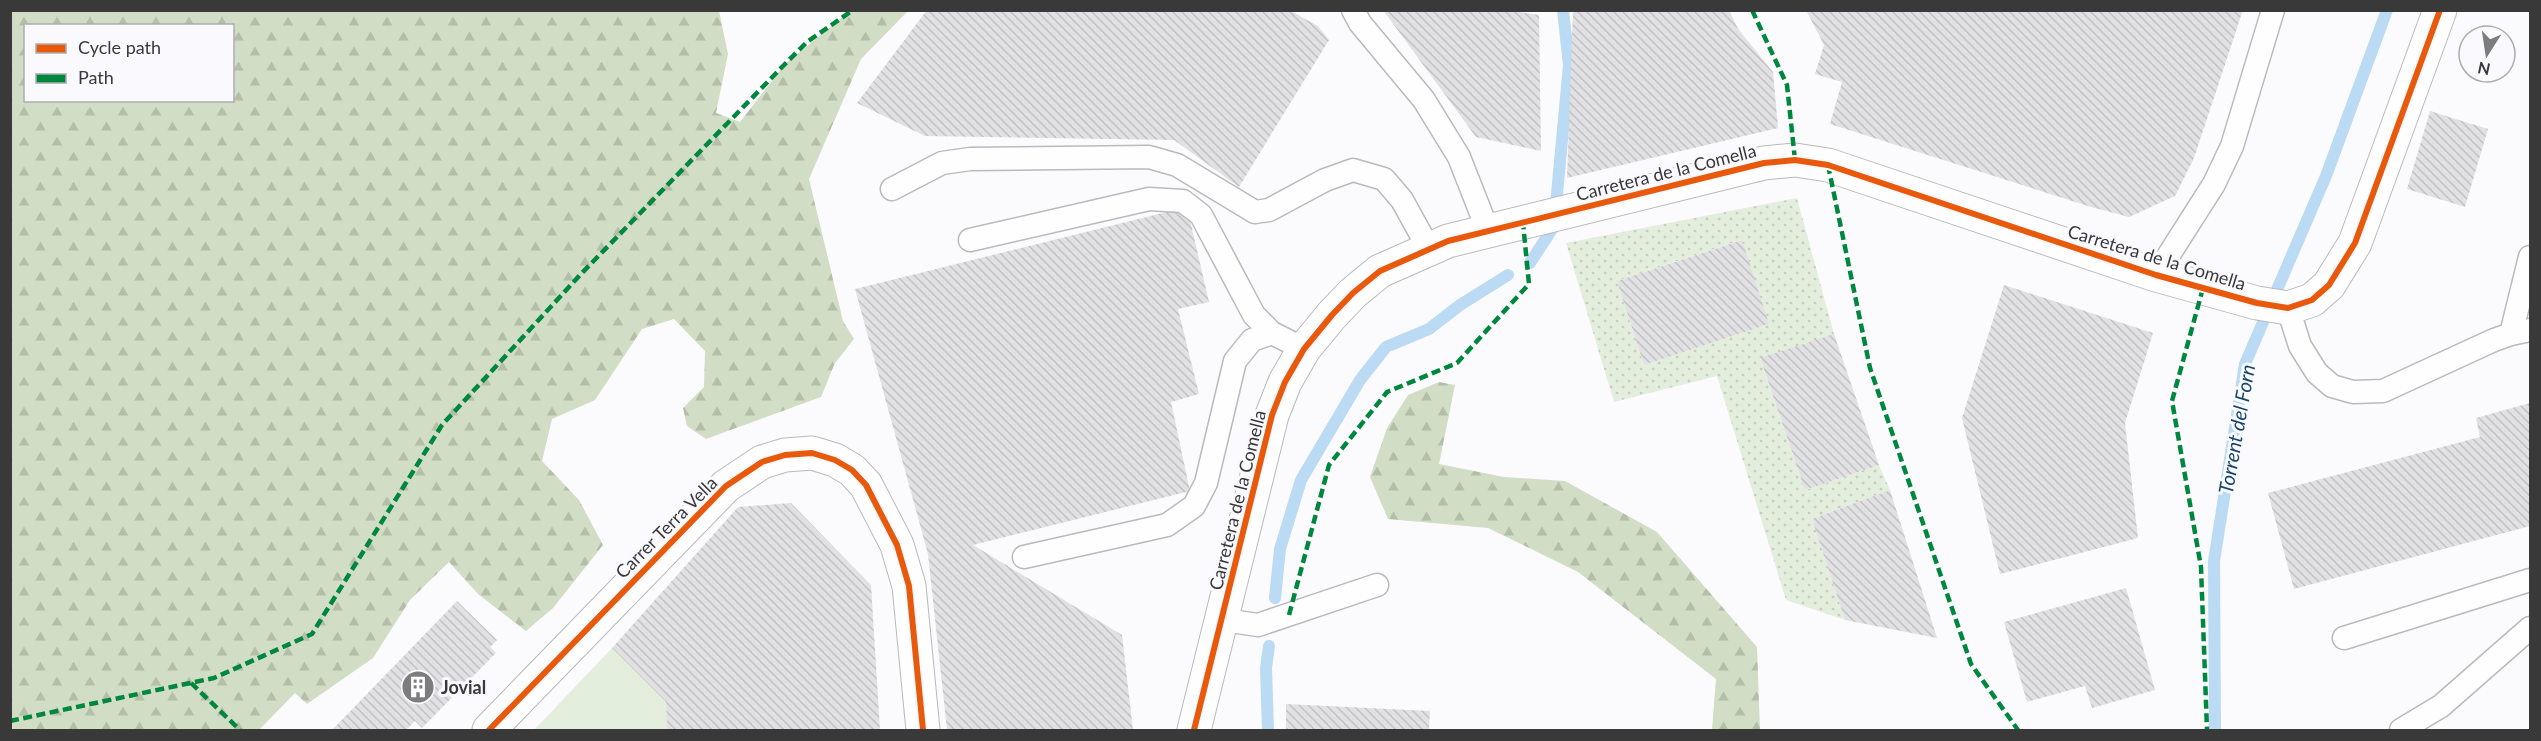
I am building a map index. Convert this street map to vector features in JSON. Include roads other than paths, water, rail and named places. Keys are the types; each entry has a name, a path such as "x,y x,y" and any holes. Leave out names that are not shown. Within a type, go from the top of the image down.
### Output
{"main road":[{"path":"2273,306 2312,300 2329,285 2355,243 2440,10"},
{"name":"Carretera de la Comella","path":"1194,730 1272,415 1285,382 1304,349 1332,315 1380,271 1448,241 1764,163 1795,160 1828,165 2156,275 2273,306"},
{"name":"Carrer Terra Vella","path":"489,730 726,486 762,462 785,455 812,453 835,460 852,470 866,485 897,545 909,586 923,730"}],"lane":[{"path":"2156,275 2214,184 2232,146 2273,10"},
{"path":"1352,15 1430,109 1459,158 1488,231"},
{"path":"892,189 942,163 970,159 1149,157 1177,165 1255,212 1269,210 1325,180 1353,170 1384,179 1402,200 1429,249"},
{"path":"970,240 1149,199 1183,201 1201,215 1254,315 1272,333 1304,349"},
{"path":"2273,306 2317,373 2332,386 2353,392 2384,391 2521,332 2530,257"},
{"path":"1024,557 1167,525 1194,506 1206,483 1235,361 1252,340 1272,333"},
{"path":"2344,639 2530,580"},
{"path":"1223,620 1258,625 1377,585"},
{"path":"2401,730 2441,706 2530,628"}],"waterway":[{"path":"1530,263 1554,226 1569,65 1563,10"},
{"name":"Torrent del Forn","path":"2215,730 2214,561 2245,364 2326,176 2387,10"},
{"path":"1275,598 1280,549 1301,480 1360,380 1386,347 1429,329 1460,305 1508,275"},
{"path":"1268,730 1266,668 1269,646"}],"place":[{"name":"Jovial","path":"418,687"}]}
